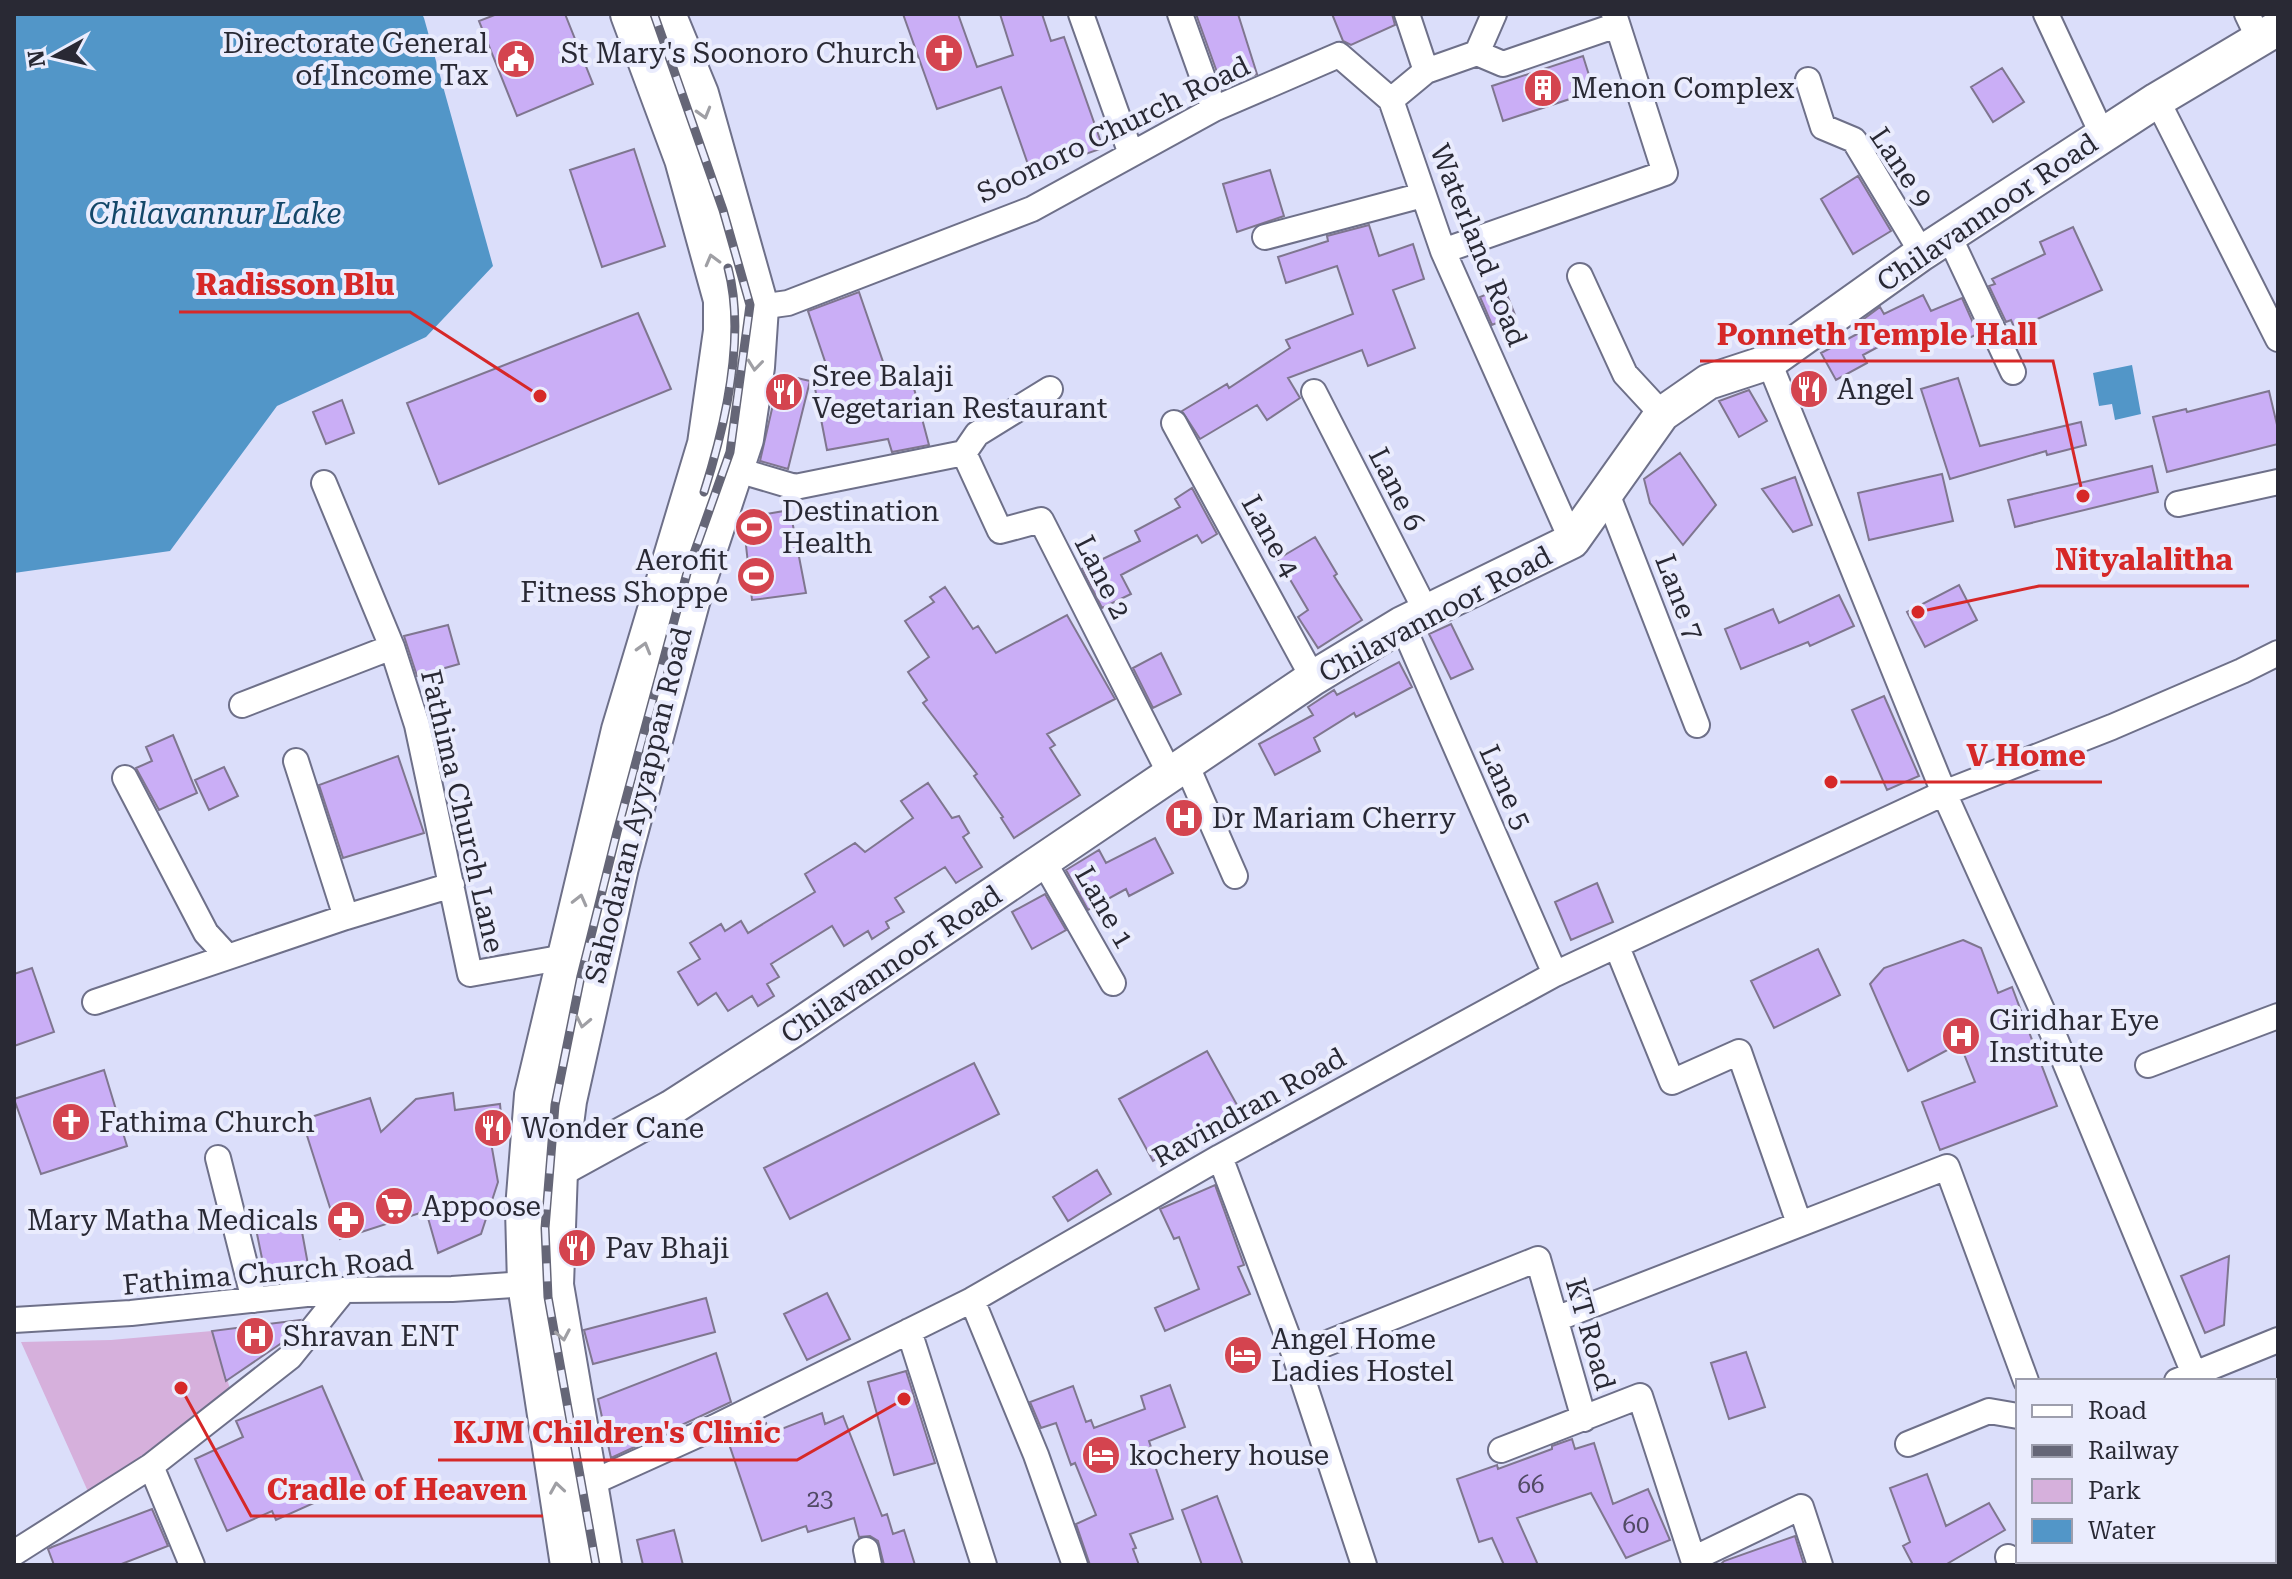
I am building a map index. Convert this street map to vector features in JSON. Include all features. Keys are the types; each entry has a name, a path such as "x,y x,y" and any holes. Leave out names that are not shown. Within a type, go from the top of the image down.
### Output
{"main road":[{"name":"Sahodaran Ayyappan Road","path":"602,1565 589,1484 525,1209 534,1095 621,730 707,444 723,331 723,300 684,159 630,14"},
{"name":"Sahodaran Ayyappan Road","path":"570,1565 541,1284 567,1101 619,867 690,602 744,439 755,367 759,307 699,94 666,14"}],"street":[{"path":"1081,14 1131,154"},
{"path":"1180,14 1214,109"},
{"path":"1407,14 1426,71"},
{"path":"1477,53 1494,14"},
{"path":"2046,14 2103,136"},
{"path":"1391,100 1426,71 1477,53 1503,64 1616,19 1665,173 1443,251"},
{"name":"Chilavannoor Road","path":"558,1170 684,1100 1044,862 1313,678 1414,618 1572,541 1662,414 1708,382 1769,362 1936,244 2157,100 2261,27"},
{"name":"Soonoro Church Road","path":"759,307 788,303 1032,209 1214,109 1339,55 1391,100"},
{"name":"Lane 9","path":"1808,80 1823,127 1854,140 1936,244 2013,372"},
{"name":"Waterland Road","path":"1391,100 1443,251 1572,541"},
{"path":"2157,100 2278,339"},
{"path":"1265,237 1423,195"},
{"path":"1580,276 1625,374 1662,414"},
{"path":"1769,362 1944,793 2057,1043 2189,1379 2278,1340"},
{"path":"734,469 795,487 964,453 977,434 1050,389"},
{"name":"Lane 6","path":"1314,392 1414,618"},
{"name":"Lane 4","path":"1174,423 1313,678"},
{"name":"Lane 2","path":"964,453 1000,531 1041,520 1178,769"},
{"path":"2178,504 2278,482"},
{"name":"Fathima Church Lane","path":"324,483 392,647 417,725 470,974 565,957"},
{"name":"Lane 7","path":"1606,491 1697,725"},
{"name":"Lane 5","path":"1414,618 1555,974"},
{"path":"242,705 392,647"},
{"name":"Ravindran Road","path":"589,1484 715,1427 972,1300 1220,1157 1555,974 1944,793 2112,727 2278,653"},
{"path":"296,761 346,917"},
{"path":"1178,769 1235,876"},
{"path":"125,778 206,933 228,957"},
{"name":"Lane 1","path":"1044,862 1113,983"},
{"path":"95,1002 346,917 452,885"},
{"path":"1617,947 1672,1082 1739,1052 1799,1223"},
{"path":"2148,1065 2278,1016"},
{"path":"1220,1157 1295,1356 1364,1565"},
{"path":"218,1158 254,1300"},
{"path":"1556,1319 1947,1167 2025,1379"},
{"name":"KT Road","path":"1295,1356 1538,1259 1584,1419 1640,1396 1693,1559 1801,1507 1820,1565"},
{"name":"Fathima Church Road","path":"14,1320 131,1313 344,1290 541,1284"},
{"path":"14,1553 151,1466 290,1357 344,1290"},
{"path":"972,1300 1036,1455 1075,1565"},
{"path":"909,1331 984,1565"},
{"path":"1908,1444 1989,1411 2016,1416"},
{"path":"1501,1450 1584,1419"},
{"path":"151,1466 192,1565"}],"green space":[{"path":"212,1331 232,1395 90,1496 21,1342 111,1340"}],"water":[{"name":"Chilavannur Lake","path":"14,14 422,14 424,18 493,266 426,337 277,406 170,551 14,573"},
{"path":"2132,365 2141,414 2115,420 2112,404 2099,406 2093,373"}],"building":[{"path":"497,14 565,14 593,84 517,116 479,21"},
{"path":"903,14 958,14 977,67 1013,55 1000,14 1042,14 1051,41 1064,37 1103,148 1031,173 1001,87 937,109"},
{"path":"1196,14 1238,14 1257,74 1222,86"},
{"path":"1332,14 1392,14 1395,25 1351,45 1343,41"},
{"name":"Menon Complex","path":"1583,56 1594,91 1503,121 1492,86"},
{"path":"2002,68 2024,102 1993,122 1971,87"},
{"path":"634,149 665,246 602,267 570,170"},
{"path":"1270,170 1284,216 1237,232 1223,184"},
{"path":"1858,176 1891,231 1853,254 1821,199"},
{"path":"1369,225 1379,256 1413,244 1424,279 1393,290 1415,348 1368,366 1362,350 1288,378 1300,398 1267,420 1257,405 1200,439 1182,411 1227,384 1229,388 1290,348 1286,340 1353,314 1337,266 1286,283 1278,257 1328,241 1327,236"},
{"path":"2073,227 2102,290 2015,329 2011,320 2006,322 1989,286 1995,284 1992,279 2045,254 2040,242"},
{"path":"1504,287 1515,315 1492,325 1480,297"},
{"path":"859,292 890,382 911,377 929,445 892,452 888,439 827,450 814,383 834,388 808,311"},
{"path":"1923,295 1931,311 1962,298 1978,334 1955,344 1948,327 1910,345 1904,333 1863,355 1867,363 1836,380 1821,353 1861,332 1857,324 1880,307 1884,314"},
{"path":"638,313 671,389 439,484 407,403"},
{"path":"780,374 810,381 788,469 760,461"},
{"path":"1958,378 1980,446 2081,422 2086,445 2047,455 2046,451 1950,479 1921,389"},
{"path":"1749,390 1767,421 1739,437 1719,401"},
{"path":"2269,391 2278,429 2278,444 2167,472 2153,417 2186,409 2187,412"},
{"path":"342,400 354,433 326,444 313,412"},
{"path":"1680,453 1716,505 1683,545 1650,503 1644,479"},
{"path":"2152,466 2158,492 2015,527 2008,500"},
{"path":"1942,474 1953,521 1869,540 1858,493"},
{"path":"1795,477 1812,525 1793,532 1762,489"},
{"path":"1192,488 1217,534 1202,543 1197,535 1121,575 1131,594 1102,608 1082,569 1140,541 1135,531 1180,507 1175,499"},
{"path":"790,510 806,593 752,600 743,518"},
{"path":"1315,537 1337,574 1334,576 1362,620 1318,648 1298,617 1308,610 1278,559"},
{"path":"1959,585 1977,620 1925,647 1907,612"},
{"path":"945,587 973,629 978,626 996,653 1067,615 1115,699 1047,734 1055,745 1050,748 1080,795 1014,838 974,776 977,774 923,703 927,700 908,672 929,657 905,621 934,602 930,597"},
{"path":"1839,595 1854,626 1810,646 1808,642 1741,669 1725,629 1773,609 1779,623"},
{"path":"1451,624 1473,669 1451,679 1429,634"},
{"path":"448,625 459,664 417,676 404,636"},
{"path":"1161,653 1181,694 1153,708 1133,668"},
{"path":"1399,662 1412,687 1356,717 1354,713 1314,738 1320,751 1275,775 1259,744 1313,715 1308,707 1334,690 1337,695"},
{"path":"1884,696 1919,776 1887,790 1852,710"},
{"path":"173,735 197,793 159,810 136,768 152,761 146,747"},
{"path":"398,756 424,833 343,858 319,785"},
{"path":"224,767 238,796 209,810 195,780"},
{"path":"928,783 952,818 959,816 969,833 963,837 982,867 956,883 945,867 895,898 904,912 886,922 889,928 872,939 868,931 844,946 832,926 771,964 779,977 767,984 774,996 758,1006 752,996 728,1011 716,993 698,1005 678,972 700,959 690,943 721,924 725,931 741,921 748,933 815,892 805,874 855,843 865,852 913,818 901,801"},
{"path":"1155,838 1173,873 1129,896 1126,889 1088,910 1066,870 1099,850 1106,863"},
{"path":"1597,883 1613,922 1571,940 1555,902"},
{"path":"1045,894 1066,930 1032,949 1012,912"},
{"path":"1963,940 1981,948 1998,993 2012,987 2057,1106 1940,1150 1922,1102 1975,1082 1962,1049 1952,1052 1951,1048 1908,1071 1870,984 1884,968"},
{"path":"1818,949 1840,995 1774,1028 1751,981"},
{"path":"32,968 54,1032 14,1046 14,974"},
{"path":"1207,1051 1241,1112 1153,1161 1119,1099"},
{"path":"974,1063 999,1114 790,1219 764,1168"},
{"name":"Fathima Church","path":"104,1070 127,1146 41,1174 14,1099"},
{"path":"453,1093 455,1110 500,1104 503,1136 490,1137 498,1182 481,1234 438,1253 426,1211 340,1239 302,1120 370,1098 381,1132 416,1099"},
{"path":"1097,1170 1111,1194 1068,1221 1053,1197"},
{"path":"1215,1185 1244,1265 1238,1267 1250,1294 1165,1331 1155,1308 1199,1289 1179,1237 1174,1239 1160,1209"},
{"path":"300,1221 309,1270 266,1278 256,1229"},
{"path":"2229,1256 2224,1325 2205,1333 2181,1276"},
{"path":"827,1293 850,1339 807,1360 784,1314"},
{"path":"706,1298 715,1332 593,1364 584,1330"},
{"path":"300,1320 283,1342 226,1381 212,1331"},
{"path":"1746,1352 1765,1407 1729,1419 1711,1363"},
{"path":"716,1353 731,1402 611,1458 598,1399"},
{"path":"906,1371 935,1463 894,1475 868,1382"},
{"path":"1170,1385 1185,1427 1149,1441 1149,1448 1173,1519 1130,1534 1139,1565 1090,1565 1076,1524 1096,1515 1075,1463 1071,1465 1056,1423 1041,1428 1030,1402 1073,1386 1086,1422 1091,1420 1094,1428 1145,1409 1141,1396"},
{"path":"322,1386 363,1481 276,1520 272,1511 227,1531 195,1459 243,1437 236,1421"},
{"path":"822,1413 825,1424 843,1416 882,1516 887,1514 893,1534 904,1530 915,1565 884,1565 878,1541 870,1536 859,1537 854,1518 808,1532 806,1526 762,1541 727,1438 766,1423 769,1434"},
{"path":"1572,1439 1575,1449 1594,1443 1613,1504 1648,1489 1670,1540 1626,1558 1591,1493 1517,1518 1538,1565 1504,1565 1492,1538 1479,1542 1457,1479 1497,1465 1498,1469"},
{"path":"1927,1474 1946,1526 1989,1503 2005,1530 1945,1565 1913,1565 1903,1546 1910,1542 1890,1488"},
{"path":"1217,1496 1243,1565 1202,1565 1182,1510"},
{"path":"152,1509 168,1546 119,1565 54,1565 48,1549"},
{"path":"674,1530 683,1565 643,1565 637,1540"},
{"path":"1795,1536 1804,1565 1720,1565 1724,1561"}],"railway":[{"path":"596,1565 548,1297 545,1228 555,1105 581,976 617,832 687,573 730,452 750,305 723,210 654,14"},
{"path":"704,492 731,381 735,322 728,268"}],"place":[{"name":"St Mary's Soonoro Church","path":"944,53"},
{"name":"Directorate General of Income Tax","path":"516,59"},
{"name":"Menon Complex","path":"1543,88"},
{"name":"Angel","path":"1809,389"},
{"name":"Sree Balaji Vegetarian Restaurant","path":"784,392"},
{"name":"Radisson Blu","path":"540,396"},
{"name":"Ponneth Temple Hall","path":"2083,496"},
{"name":"Destination Health","path":"754,527"},
{"name":"Aerofit Fitness Shoppe","path":"756,576"},
{"name":"Nityalalitha","path":"1918,612"},
{"name":"V Home","path":"1831,782"},
{"name":"Dr Mariam Cherry","path":"1184,818"},
{"name":"Giridhar Eye Institute","path":"1961,1036"},
{"name":"Fathima Church","path":"71,1122"},
{"name":"Wonder Cane","path":"493,1128"},
{"name":"Appoose","path":"394,1206"},
{"name":"Mary Matha Medicals","path":"346,1220"},
{"name":"Pav Bhaji","path":"577,1248"},
{"name":"Shravan ENT","path":"255,1336"},
{"name":"Angel Home Ladies Hostel","path":"1243,1355"},
{"name":"Cradle of Heaven","path":"181,1388"},
{"name":"KJM Children's Clinic","path":"904,1399"},
{"name":"kochery house","path":"1101,1455"}]}
